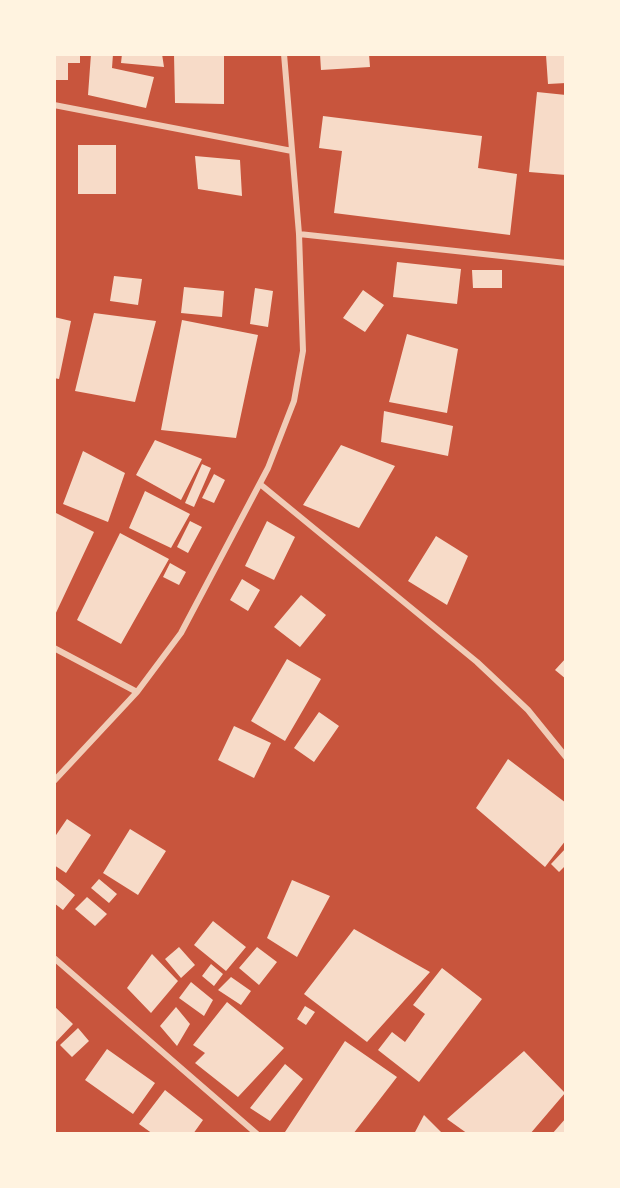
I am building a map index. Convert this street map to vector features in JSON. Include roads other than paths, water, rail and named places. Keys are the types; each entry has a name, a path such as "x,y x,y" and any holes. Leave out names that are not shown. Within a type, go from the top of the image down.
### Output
{"street":[{"path":"54,781 137,692 182,633 260,484 294,401 303,351 299,234 284,54"},
{"path":"54,105 292,151"},
{"path":"299,234 566,263"},
{"path":"260,484 477,662 528,710 566,757"},
{"path":"54,648 137,692"},
{"path":"54,958 257,1134"}]}
